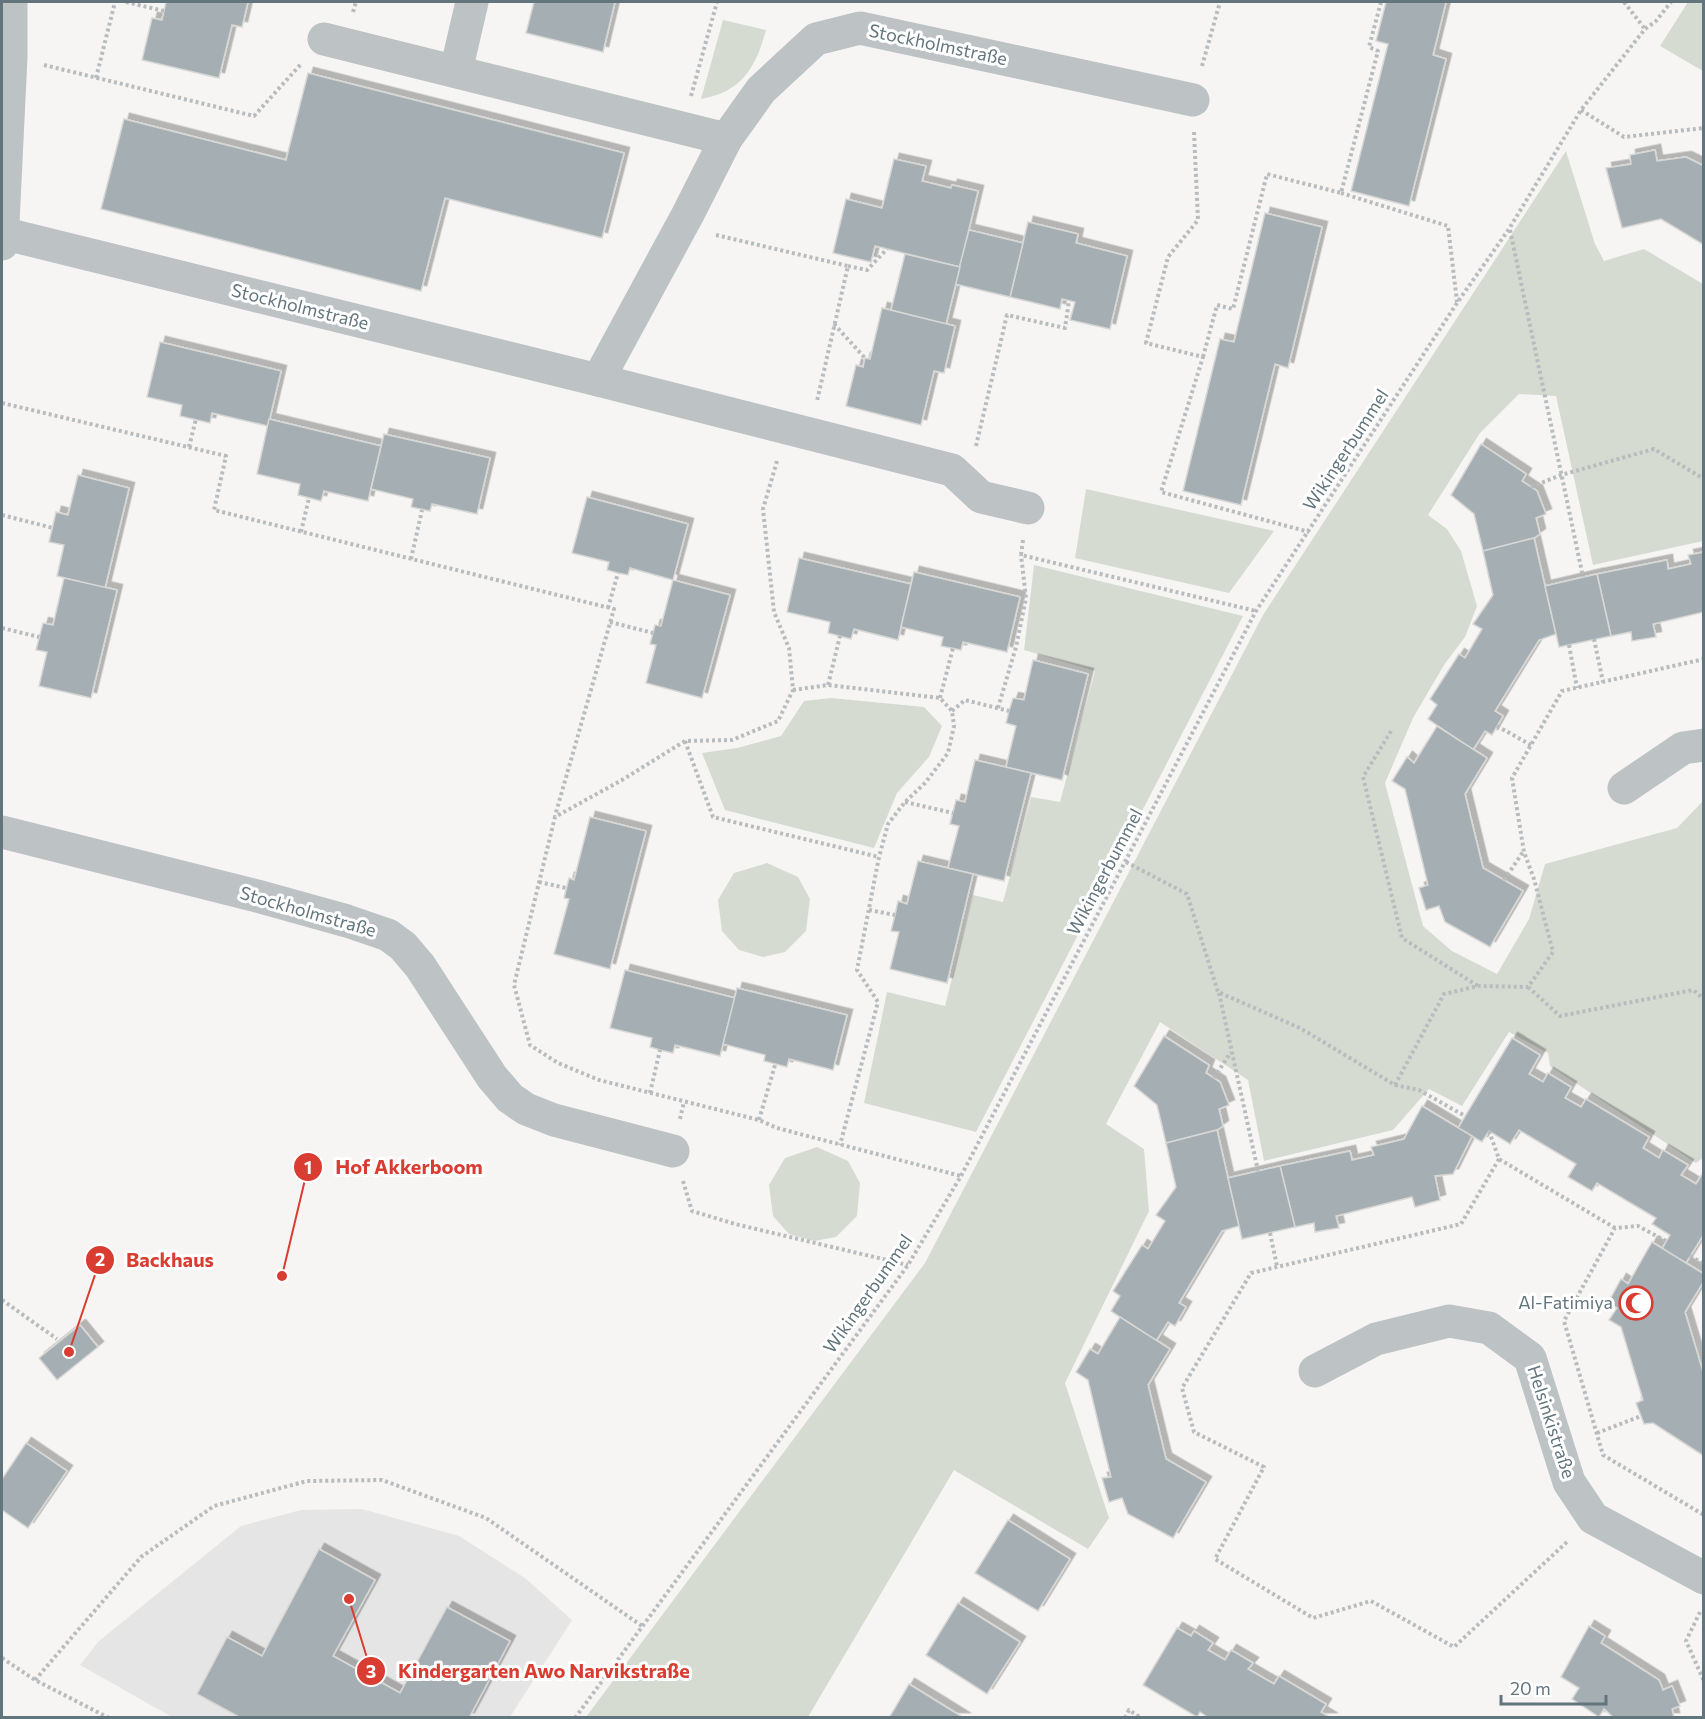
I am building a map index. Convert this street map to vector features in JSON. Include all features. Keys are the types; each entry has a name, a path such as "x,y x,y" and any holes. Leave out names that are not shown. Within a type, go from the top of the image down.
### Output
{"street":[{"path":"2,244 11,57 11,2"},
{"path":"456,71 472,2"},
{"name":"Stockholmstraße","path":"598,380 681,227 726,138 761,90 816,39 860,28 1193,100"},
{"path":"324,39 726,138"},
{"name":"Stockholmstraße","path":"2,233 952,470 981,497 1028,508"},
{"path":"1624,788 1683,748 1704,745"},
{"name":"Stockholmstraße","path":"2,832 256,896 347,921 388,935 403,946 420,966 492,1077 510,1098 526,1109 554,1120 673,1151"},
{"name":"Helsinkistraße","path":"1315,1371 1376,1339 1438,1323 1449,1321 1489,1328 1530,1358 1569,1482 1593,1518 1704,1578"}],"path":[{"path":"96,78 115,2"},
{"path":"126,2 146,4 164,11"},
{"path":"683,128 717,2"},
{"path":"1203,357 1146,343 1168,257 1198,220 1193,100 1220,2"},
{"path":"1341,193 1378,51 1369,47 1381,2"},
{"path":"1624,2 1645,29"},
{"name":"Wikingerbummel","path":"575,1718 908,1265 961,1176 1256,611 1457,303 1509,229 1581,110 1645,29 1656,21 1671,2"},
{"path":"11,57 254,116 324,39"},
{"path":"1581,110 1624,137 1704,128"},
{"path":"1309,532 1161,492 1217,305 1233,309 1267,174 1341,193 1448,226 1457,303"},
{"path":"681,227 867,270 887,249"},
{"path":"1509,229 1583,577"},
{"path":"555,817 622,780 685,741 732,740 778,721 793,690 789,648 774,612 763,509 798,431 834,324 848,266"},
{"path":"967,485 1007,315 1065,328 1069,301"},
{"path":"834,324 866,358"},
{"path":"2,403 226,456 214,510 614,609 555,817 514,985 530,1045 558,1063 599,1080 759,1120 777,1128 840,1146 961,1176"},
{"path":"189,447 196,419"},
{"path":"1531,487 1561,475 1654,449 1704,479"},
{"path":"301,532 309,498"},
{"path":"998,708 1016,647 1026,598 1021,555 1028,508"},
{"path":"411,559 422,510"},
{"path":"2,515 53,528"},
{"path":"1021,555 1256,611"},
{"path":"608,608 618,573"},
{"path":"610,622 653,633"},
{"path":"2,628 39,637"},
{"path":"828,685 840,636"},
{"path":"1594,639 1603,682"},
{"path":"1569,645 1577,688"},
{"path":"940,698 953,648"},
{"path":"1528,987 1553,951 1534,879 1524,852 1512,778 1562,691 1704,659"},
{"path":"793,690 828,685 940,698 952,711 954,726 948,753 888,825 879,857 857,970 878,1002 840,1146"},
{"path":"952,711 964,700 1009,711"},
{"path":"1497,726 1531,745"},
{"path":"1391,731 1363,777 1402,938 1478,986"},
{"path":"685,741 713,817 879,857"},
{"path":"905,802 953,813"},
{"path":"1504,880 1524,852"},
{"path":"1126,862 1187,894 1218,992 1258,1171"},
{"path":"539,882 566,888"},
{"path":"869,910 895,915"},
{"path":"1395,1085 1444,994 1478,986 1528,987 1560,1016 1693,990 1704,999"},
{"path":"1218,992 1300,1028 1395,1085 1419,1090 1465,1116"},
{"path":"650,1093 660,1050"},
{"path":"1214,1078 1232,1051"},
{"path":"759,1120 775,1065"},
{"path":"1489,1131 1499,1159 1615,1228 1638,1226 1666,1242"},
{"path":"673,1151 692,1211 735,1224 908,1265"},
{"path":"1499,1159 1461,1224 1251,1273 1182,1388 1194,1432 1264,1467 1215,1558 1313,1618 1371,1601 1454,1647 1593,1518"},
{"path":"1615,1228 1564,1321 1596,1433 1603,1455 1704,1515"},
{"path":"1270,1233 1277,1266"},
{"path":"1690,1256 1704,1264"},
{"path":"2,1300 57,1340"},
{"path":"1596,1433 1641,1416"},
{"path":"35,1680 141,1557 214,1506 307,1481 382,1480 486,1518 642,1626"},
{"path":"1704,1606 1686,1641 1704,1682"},
{"path":"2,1658 35,1680 109,1718"},
{"path":"1125,1718 1129,1710 1141,1718"}],"shaded area":[{"path":"1688,2 1703,2 1703,71 1660,46"},
{"path":"723,20 766,30 752,66 745,76 727,90 701,99"},
{"path":"1566,151 1595,244 1604,261 1644,249 1703,284 1703,541 1593,565 1556,396 1519,394 1480,433 1428,515 1447,529 1461,551 1477,606 1465,637 1444,665 1413,718 1385,783 1423,926 1452,951 1497,974 1529,919 1545,864 1677,828 1703,801 1703,1158 1696,1163 1550,1066 1548,1053 1509,1032 1462,1106 1429,1089 1393,1130 1264,1161 1248,1080 1160,1022 1106,1124 1144,1149 1149,1211 1065,1383 1109,1518 1088,1549 954,1470 808,1717 586,1717 925,1263 1263,615"},
{"path":"1086,489 1274,531 1229,593 1075,558"},
{"path":"1034,565 1243,616 976,1132 864,1103 887,992 945,1006 973,895 1003,902 1031,797 1060,802 1095,671 1024,650"},
{"path":"831,698 924,707 942,726 929,757 897,793 874,848 725,810 702,753 737,748 781,736 804,701"},
{"path":"767,863 798,877 810,899 806,931 785,952 763,957 739,950 722,931 718,900 734,873"},
{"path":"817,1147 848,1161 860,1183 857,1216 836,1237 814,1241 789,1234 773,1216 769,1185 785,1158"},
{"path":"362,1509 459,1536 525,1578 572,1620 510,1717 172,1717 80,1665 99,1641 241,1526 301,1510"}],"building":[{"path":"166,2 248,2 242,27 232,25 219,78 142,60 152,18 162,20"},
{"path":"534,2 615,2 603,52 526,33"},
{"path":"1386,2 1446,2 1433,55 1446,59 1409,206 1351,191 1388,44 1376,41"},
{"path":"308,73 624,153 602,238 445,198 421,291 101,209 124,119 286,160"},
{"path":"1655,150 1657,161 1686,157 1704,166 1704,245 1661,219 1622,228 1606,168 1631,164 1630,155"},
{"path":"894,159 926,166 922,181 978,191 960,267 875,246 871,262 833,253 846,199 882,208"},
{"path":"1265,213 1322,227 1288,368 1275,364 1241,505 1183,491 1220,339 1234,342"},
{"path":"1028,222 1078,234 1076,243 1127,256 1110,329 1070,320 1075,302 1062,299 1060,309 1010,297"},
{"path":"969,230 1023,243 1010,297 955,284"},
{"path":"905,254 960,267 946,324 891,310"},
{"path":"882,308 955,326 944,373 934,371 921,425 846,406 856,365 863,367 865,358 870,359"},
{"path":"160,342 281,371 268,426 212,413 210,423 180,416 182,405 147,397"},
{"path":"269,419 381,446 368,501 324,491 321,501 298,495 300,484 257,474"},
{"path":"384,434 490,458 477,514 432,504 430,511 411,507 413,499 371,489"},
{"path":"1481,444 1526,474 1522,481 1537,491 1546,514 1536,518 1540,534 1534,538 1483,551 1474,514 1451,495"},
{"path":"78,475 129,488 105,588 57,576 64,545 49,542 56,512 68,515"},
{"path":"587,497 688,524 673,580 630,568 628,575 618,573 607,570 609,562 572,553"},
{"path":"1534,538 1556,634 1539,640 1495,711 1503,716 1492,735 1485,731 1473,750 1428,719 1437,705 1430,699 1459,654 1465,658 1482,629 1473,624 1493,595 1483,551"},
{"path":"1704,552 1704,612 1653,624 1656,637 1632,641 1631,632 1611,636 1597,574 1667,560 1668,569 1691,564 1688,555"},
{"path":"799,558 911,584 898,640 854,629 851,639 828,633 830,622 787,612"},
{"path":"914,572 1020,597 1007,652 963,642 961,650 941,646 943,637 901,627"},
{"path":"1597,574 1611,636 1559,647 1545,586"},
{"path":"64,578 117,590 91,698 39,686 47,652 36,650 43,623 53,625"},
{"path":"673,580 730,595 702,698 646,683 656,645 650,644 655,625 661,626"},
{"path":"1033,660 1088,674 1062,780 1006,767 1016,726 1006,723 1009,711 1013,698 1024,700"},
{"path":"1437,726 1487,758 1465,794 1483,868 1523,891 1490,947 1445,922 1439,906 1426,910 1419,888 1428,885 1405,789 1392,781 1407,757 1414,763"},
{"path":"975,760 1031,773 1004,881 948,868 959,826 950,824 956,800 965,802"},
{"path":"590,817 646,831 610,969 554,954 569,899 564,898 569,878 574,880"},
{"path":"918,861 973,874 947,983 890,969 899,932 891,931 898,901 907,904"},
{"path":"625,970 735,998 720,1056 675,1045 673,1053 660,1050 650,1047 652,1038 610,1028"},
{"path":"737,988 847,1015 833,1070 789,1059 787,1067 764,1061 765,1055 723,1044"},
{"path":"1164,1036 1209,1065 1206,1073 1220,1082 1229,1105 1219,1109 1223,1126 1217,1130 1166,1143 1157,1105 1134,1086"},
{"path":"1512,1038 1540,1055 1529,1074 1543,1082 1548,1073 1571,1087 1565,1098 1581,1107 1586,1099 1649,1137 1643,1148 1659,1158 1663,1150 1688,1165 1681,1175 1696,1184 1704,1171 1704,1234 1686,1263 1662,1249 1670,1235 1652,1224 1656,1218 1597,1183 1592,1191 1568,1177 1576,1164 1519,1130 1510,1144 1489,1131 1482,1142 1458,1128"},
{"path":"1422,1106 1472,1136 1453,1174 1435,1176 1440,1200 1415,1207 1412,1197 1336,1216 1339,1228 1315,1232 1314,1223 1295,1227 1280,1166 1350,1151 1352,1160 1374,1155 1371,1147 1404,1139"},
{"path":"1217,1130 1239,1226 1222,1231 1179,1303 1186,1307 1175,1326 1168,1322 1156,1341 1111,1311 1120,1296 1113,1291 1142,1245 1148,1249 1165,1221 1156,1215 1176,1187 1166,1143"},
{"path":"1280,1166 1295,1227 1242,1239 1228,1178"},
{"path":"1652,1242 1704,1274 1704,1281 1685,1312 1704,1375 1704,1456 1653,1423 1644,1424 1636,1403 1643,1400 1621,1327 1609,1320 1617,1308 1608,1303 1621,1279 1628,1284"},
{"path":"1120,1317 1170,1349 1148,1385 1166,1459 1206,1482 1173,1538 1128,1514 1122,1498 1109,1502 1102,1478 1111,1477 1088,1380 1076,1372 1090,1349 1098,1354"},
{"path":"80,1325 98,1347 57,1380 39,1358"},
{"path":"26,1443 67,1471 28,1528 2,1510 2,1479"},
{"path":"1008,1520 1070,1559 1038,1611 975,1573"},
{"path":"319,1549 375,1580 333,1656 400,1693 447,1607 510,1641 469,1718 241,1718 197,1694 227,1637 262,1656"},
{"path":"958,1603 1020,1642 987,1694 926,1655"},
{"path":"1589,1626 1605,1636 1601,1643 1659,1680 1663,1690 1672,1686 1680,1706 1672,1709 1674,1718 1614,1718 1604,1709 1599,1717 1572,1699 1579,1688 1561,1677"},
{"path":"1177,1628 1191,1636 1194,1631 1213,1643 1208,1650 1225,1660 1231,1650 1253,1663 1248,1669 1274,1684 1279,1676 1326,1704 1321,1712 1331,1718 1209,1718 1200,1712 1197,1717 1143,1685"},
{"path":"909,1684 964,1718 889,1718"}],"place":[{"name":"Hof Akkerboom","path":"282,1276"},
{"name":"Al-Fatimiya","path":"1636,1303"},
{"name":"Backhaus","path":"69,1352"},
{"name":"Kindergarten Awo Narvikstraße","path":"349,1599"}]}
